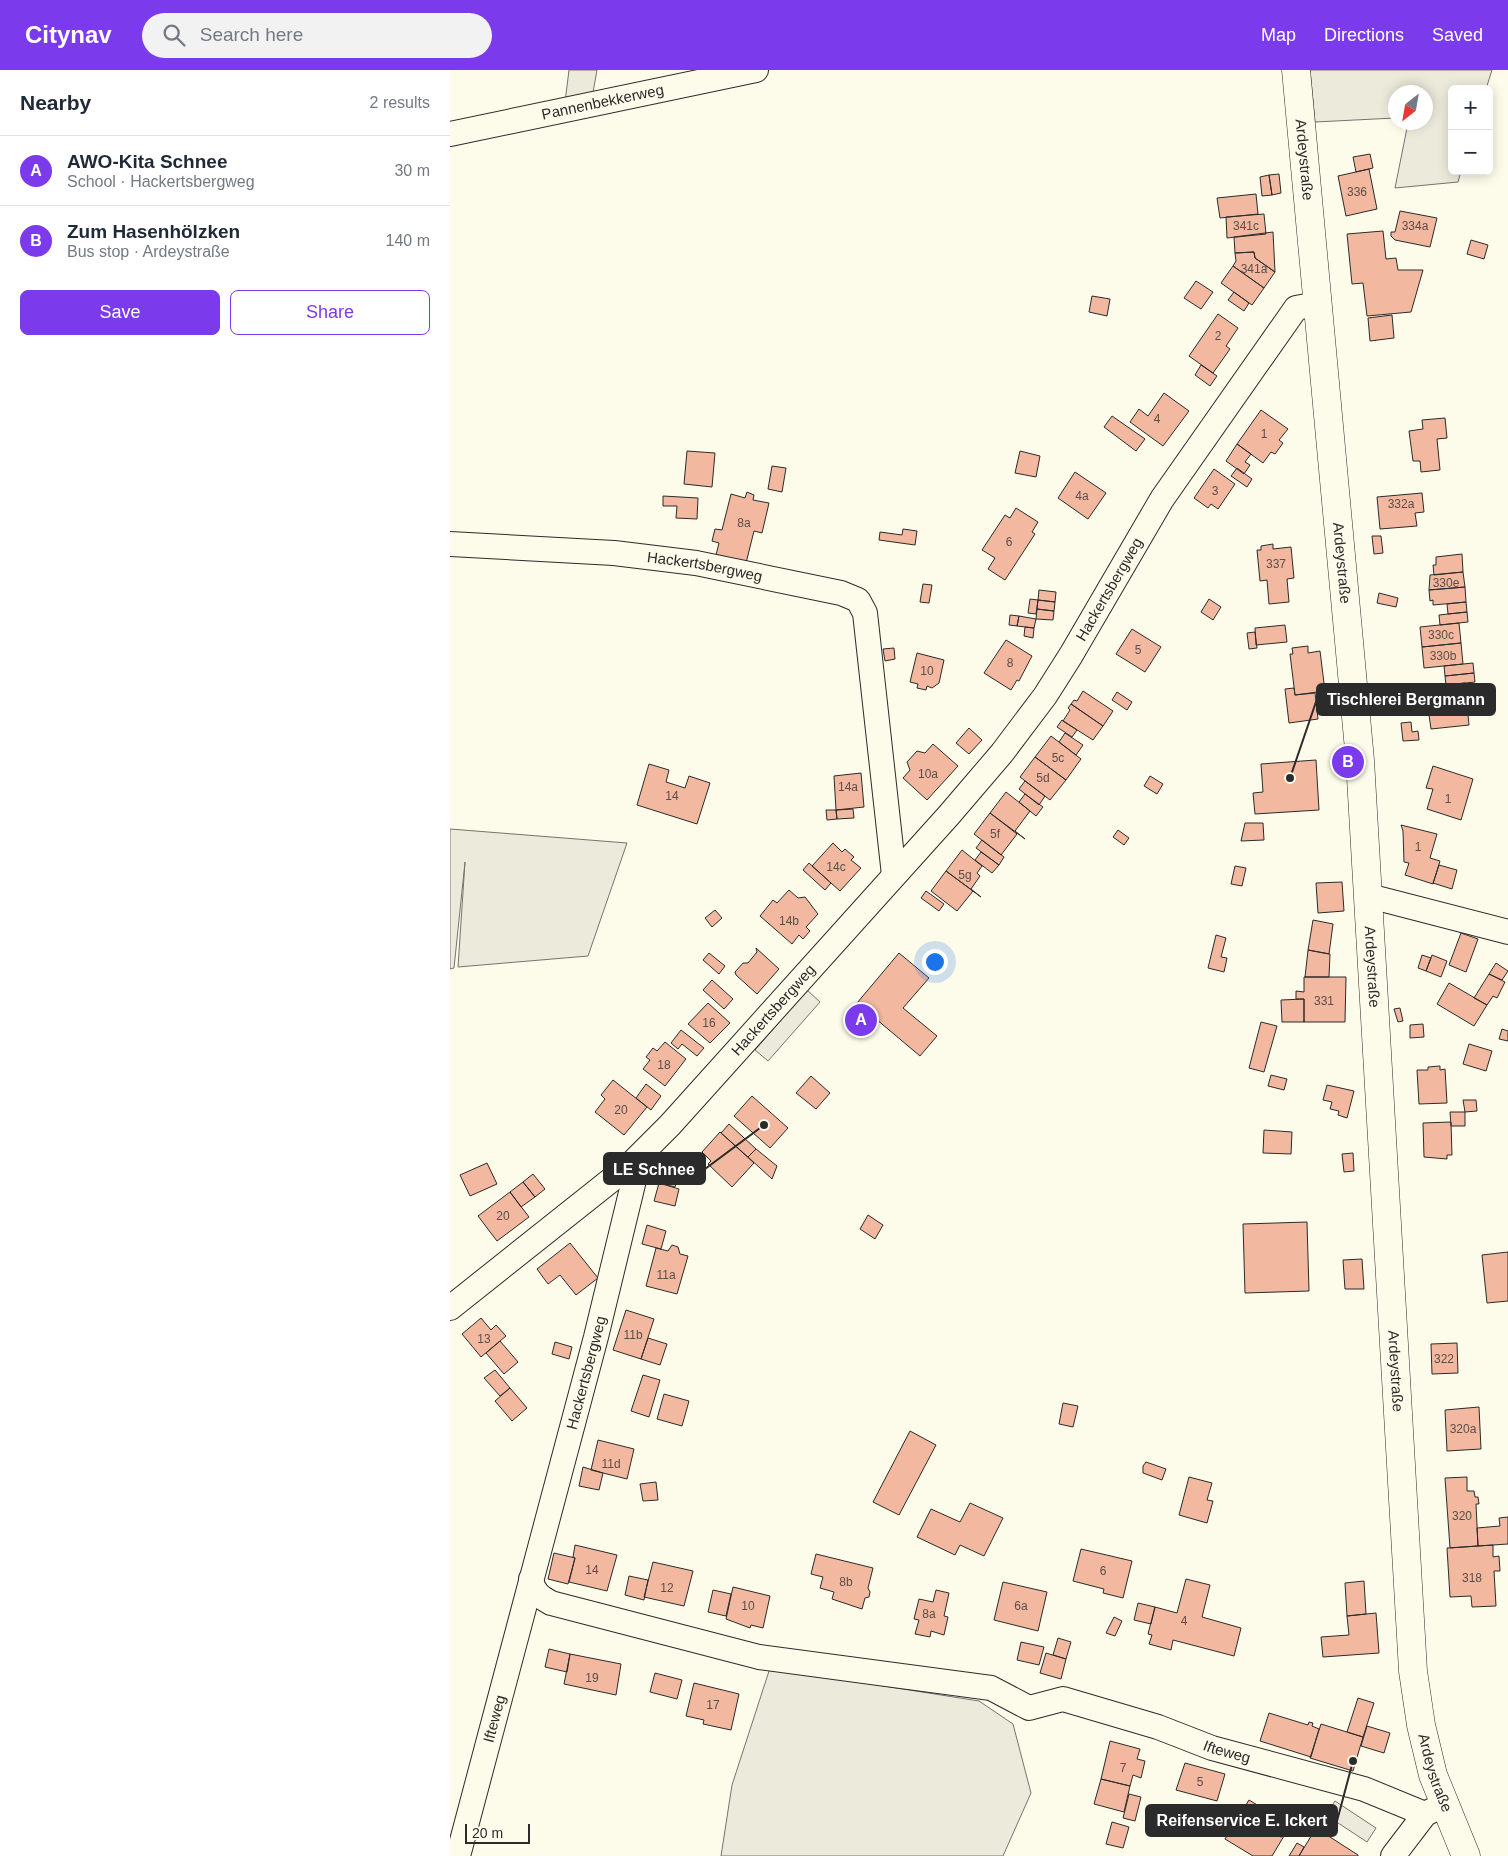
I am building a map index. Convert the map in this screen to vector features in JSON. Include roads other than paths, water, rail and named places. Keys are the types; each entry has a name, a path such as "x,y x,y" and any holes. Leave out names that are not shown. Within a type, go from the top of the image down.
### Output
{"main road":[{"name":"Ardeystraße","path":"1296,70 1360,760 1413,1671 1434,1809 1466,1856"}],"street":[{"name":"Pannenbekkerweg","path":"450,134 756,70"},
{"name":"Hackertsbergweg","path":"450,1308 630,1165 670,1125 1002,752 1045,696 1162,498 1296,308 1317,304"},
{"name":"Hackertsbergweg","path":"450,544 614,553 696,563 841,593 858,600 865,613 894,875"},
{"path":"1369,896 1508,932"},
{"name":"Hackertsbergweg","path":"532,1579 596,1337 635,1176 630,1165"},
{"name":"Ifteweg","path":"532,1579 533,1588 537,1594 551,1603 759,1657 991,1688 1029,1708 1063,1699 1158,1727 1212,1748 1434,1809"},
{"name":"Ifteweg","path":"458,1856 532,1579"},
{"path":"1393,1856 1434,1809"}],"place":[{"name":"Zum Hasenhölzken","path":"1348,762"},
{"name":"Tischlerei Bergmann","path":"1290,778"},
{"name":"AWO-Kita Schnee","path":"861,1020"},
{"name":"LE Schnee","path":"764,1125"},
{"name":"Reifenservice E. Ickert","path":"1353,1761"}]}
